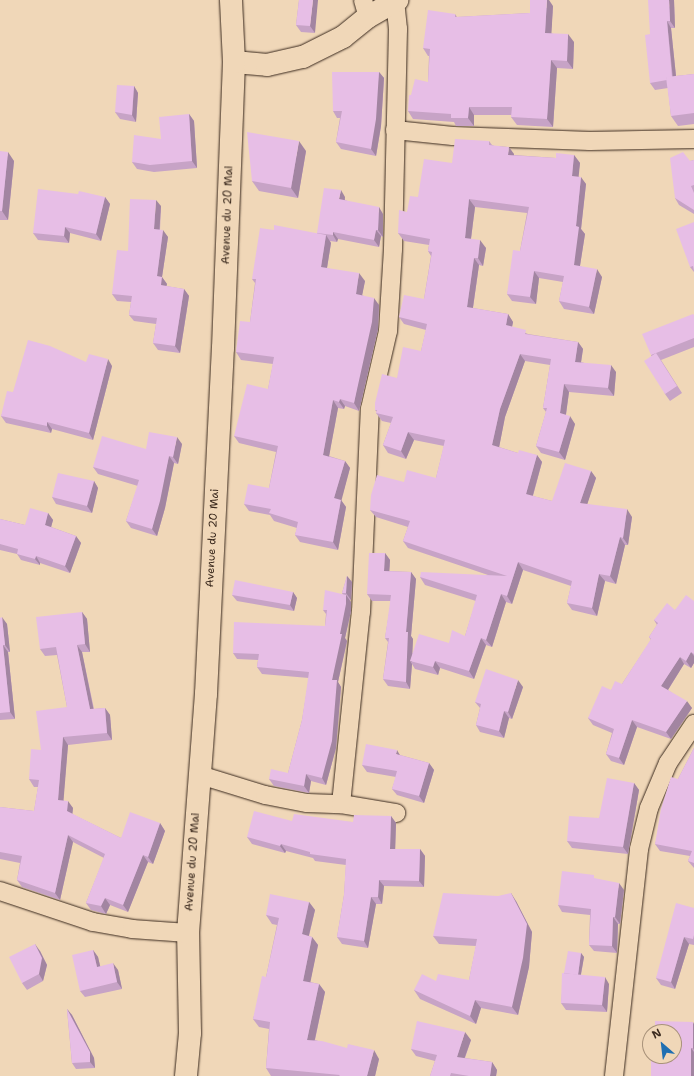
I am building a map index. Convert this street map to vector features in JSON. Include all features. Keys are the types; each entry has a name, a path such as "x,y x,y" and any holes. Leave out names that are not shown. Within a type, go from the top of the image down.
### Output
{"main road":[{"name":"Avenue du 20 Mai","path":"186,1076 190,1033 188,933 200,775 223,348 234,62 231,0"},
{"path":"234,62 267,65 303,57 343,37 365,9 397,1"}],"street":[{"path":"341,804 361,612 370,410 388,331 393,249 398,28 397,1"},
{"path":"395,130 453,136 590,141 694,139"},
{"path":"614,1076 639,848 649,808 668,763 694,724"},
{"path":"200,775 272,796 307,803 341,804 396,812"},
{"path":"0,892 93,922 125,928 188,933"}],"building":[{"path":"299,0 313,0 310,26 296,25"},
{"path":"530,0 547,0 545,33 568,34 567,61 551,60 547,119 511,117 512,107 469,107 468,118 451,118 451,114 408,111 409,95 411,95 415,79 428,82 430,49 423,48 428,10 455,14 455,17 530,13"},
{"path":"648,0 669,0 670,21 667,21 672,77 666,77 667,80 650,83 645,35 650,34"},
{"path":"332,72 379,72 376,119 371,149 336,142 342,111 333,111"},
{"path":"694,74 694,113 671,116 666,77"},
{"path":"117,85 134,86 132,115 115,112"},
{"path":"189,114 192,161 150,165 132,162 134,135 161,139 159,117"},
{"path":"247,132 299,141 291,188 252,181"},
{"path":"455,139 489,141 489,145 509,147 508,155 556,158 556,153 574,155 572,176 581,177 576,226 579,227 574,265 597,269 589,307 559,301 564,276 534,271 530,297 507,294 513,250 520,251 529,207 469,199 465,238 480,240 478,258 474,258 467,307 508,314 506,325 526,330 525,334 578,342 575,362 611,365 608,388 564,384 560,413 570,416 559,452 536,446 547,408 543,408 551,359 520,354 500,409 492,445 518,453 519,450 537,455 526,494 552,501 565,463 591,471 580,503 627,509 623,538 620,537 610,576 599,574 592,608 567,603 572,581 518,562 507,596 501,594 486,640 481,638 469,671 435,661 433,667 410,661 419,634 449,643 452,630 465,636 477,595 420,577 421,572 507,576 403,541 410,521 370,510 371,495 377,475 404,482 407,470 436,478 445,440 408,432 401,451 383,445 393,417 376,413 377,410 375,410 375,403 382,374 397,378 403,347 421,351 427,324 399,317 404,295 424,299 432,252 428,251 430,239 398,233 399,210 407,212 410,196 418,197 424,159 452,163"},
{"path":"0,151 8,152 2,211 0,211"},
{"path":"683,152 690,161 694,160 694,185 691,186 694,193 694,210 675,198 670,158"},
{"path":"324,188 341,190 339,199 379,207 378,230 376,230 374,240 333,232 333,235 317,233"},
{"path":"38,189 78,194 79,191 105,197 96,234 65,227 64,236 33,233"},
{"path":"130,199 156,200 154,229 163,230 157,276 162,277 161,285 184,289 175,346 153,343 157,318 129,315 132,296 112,294 117,250 128,251"},
{"path":"694,222 694,271 693,266 690,267 676,229"},
{"path":"274,225 326,235 321,267 359,273 356,294 374,298 372,322 354,403 340,399 339,402 333,400 323,455 345,461 334,498 341,500 333,542 295,535 298,522 269,513 271,509 244,504 248,484 269,488 278,446 234,436 247,384 268,389 274,357 236,352 240,321 250,322 256,279 252,279 260,228 274,230"},
{"path":"693,314 694,338 651,355 642,334"},
{"path":"28,340 50,346 86,362 89,354 108,359 89,433 47,422 47,426 1,416 7,391 13,392"},
{"path":"656,353 677,386 665,394 644,361"},
{"path":"149,432 177,437 173,457 169,456 160,501 152,529 126,521 139,480 93,467 102,436 146,449"},
{"path":"58,473 94,481 87,506 52,497"},
{"path":"30,508 48,513 45,525 76,536 65,566 36,556 35,559 17,554 18,549 0,544 0,519 25,525"},
{"path":"369,553 385,553 384,571 411,572 406,632 408,632 406,682 383,679 389,638 385,638 391,595 367,594"},
{"path":"347,576 346,593 342,593"},
{"path":"235,580 293,592 290,605 232,595"},
{"path":"325,590 346,595 346,604 340,634 342,634 332,680 337,680 332,741 322,778 306,774 304,786 269,779 271,769 288,773 302,720 309,672 257,667 259,654 233,653 234,622 325,626 327,610 323,610"},
{"path":"686,595 694,601 694,654 691,652 686,661 680,657 661,686 687,701 666,732 632,720 619,758 606,754 614,729 588,718 602,686 611,690 615,681 622,684 651,639 649,637 658,623 654,620 667,603 675,610"},
{"path":"82,612 85,644 77,645 90,709 105,708 107,733 63,737 58,800 68,801 67,811 121,838 130,812 160,823 148,857 143,855 123,905 105,898 101,906 86,903 105,854 68,835 55,893 17,880 22,856 0,852 0,807 34,811 39,780 29,779 31,749 41,750 36,711 67,707 56,647 40,649 36,617"},
{"path":"2,617 5,645 3,645 10,712 0,713 0,618"},
{"path":"486,669 518,680 508,712 504,711 499,731 476,725 481,704 475,702"},
{"path":"366,744 397,750 396,754 429,763 419,796 392,789 397,771 362,765"},
{"path":"694,748 694,863 688,861 692,851 655,844 661,809 671,777 678,779"},
{"path":"607,778 634,783 623,847 567,841 569,816 599,818"},
{"path":"254,811 292,821 294,814 353,822 354,815 391,816 390,849 420,849 419,881 379,880 378,897 371,897 364,941 337,937 344,895 346,859 310,854 310,852 281,844 280,846 247,837"},
{"path":"562,871 594,875 594,878 619,883 615,917 613,917 612,946 589,945 591,909 558,905"},
{"path":"443,893 498,896 511,893 527,924 523,958 512,1007 475,1000 470,1016 414,990 422,974 436,981 438,974 469,980 477,939 433,936"},
{"path":"270,894 309,902 302,934 312,937 303,981 319,984 307,1040 322,1041 347,1048 348,1044 374,1050 367,1076 339,1076 340,1075 266,1068 270,1022 253,1019 262,976 266,977 279,918 266,915"},
{"path":"676,903 694,908 694,935 693,939 684,937 671,982 656,978"},
{"path":"35,944 42,958 39,974 22,983 9,957"},
{"path":"93,950 97,967 113,963 117,982 80,991 72,955"},
{"path":"568,951 581,953 578,975 564,973"},
{"path":"562,973 605,977 602,1005 561,1003"},
{"path":"67,1009 90,1052 90,1062 72,1063"},
{"path":"417,1021 465,1032 457,1057 492,1062 490,1076 469,1076 451,1073 450,1076 430,1076 437,1055 411,1049"},
{"path":"655,1021 693,1022 691,1076 651,1076 651,1064 682,1064 682,1024 655,1024"}]}
